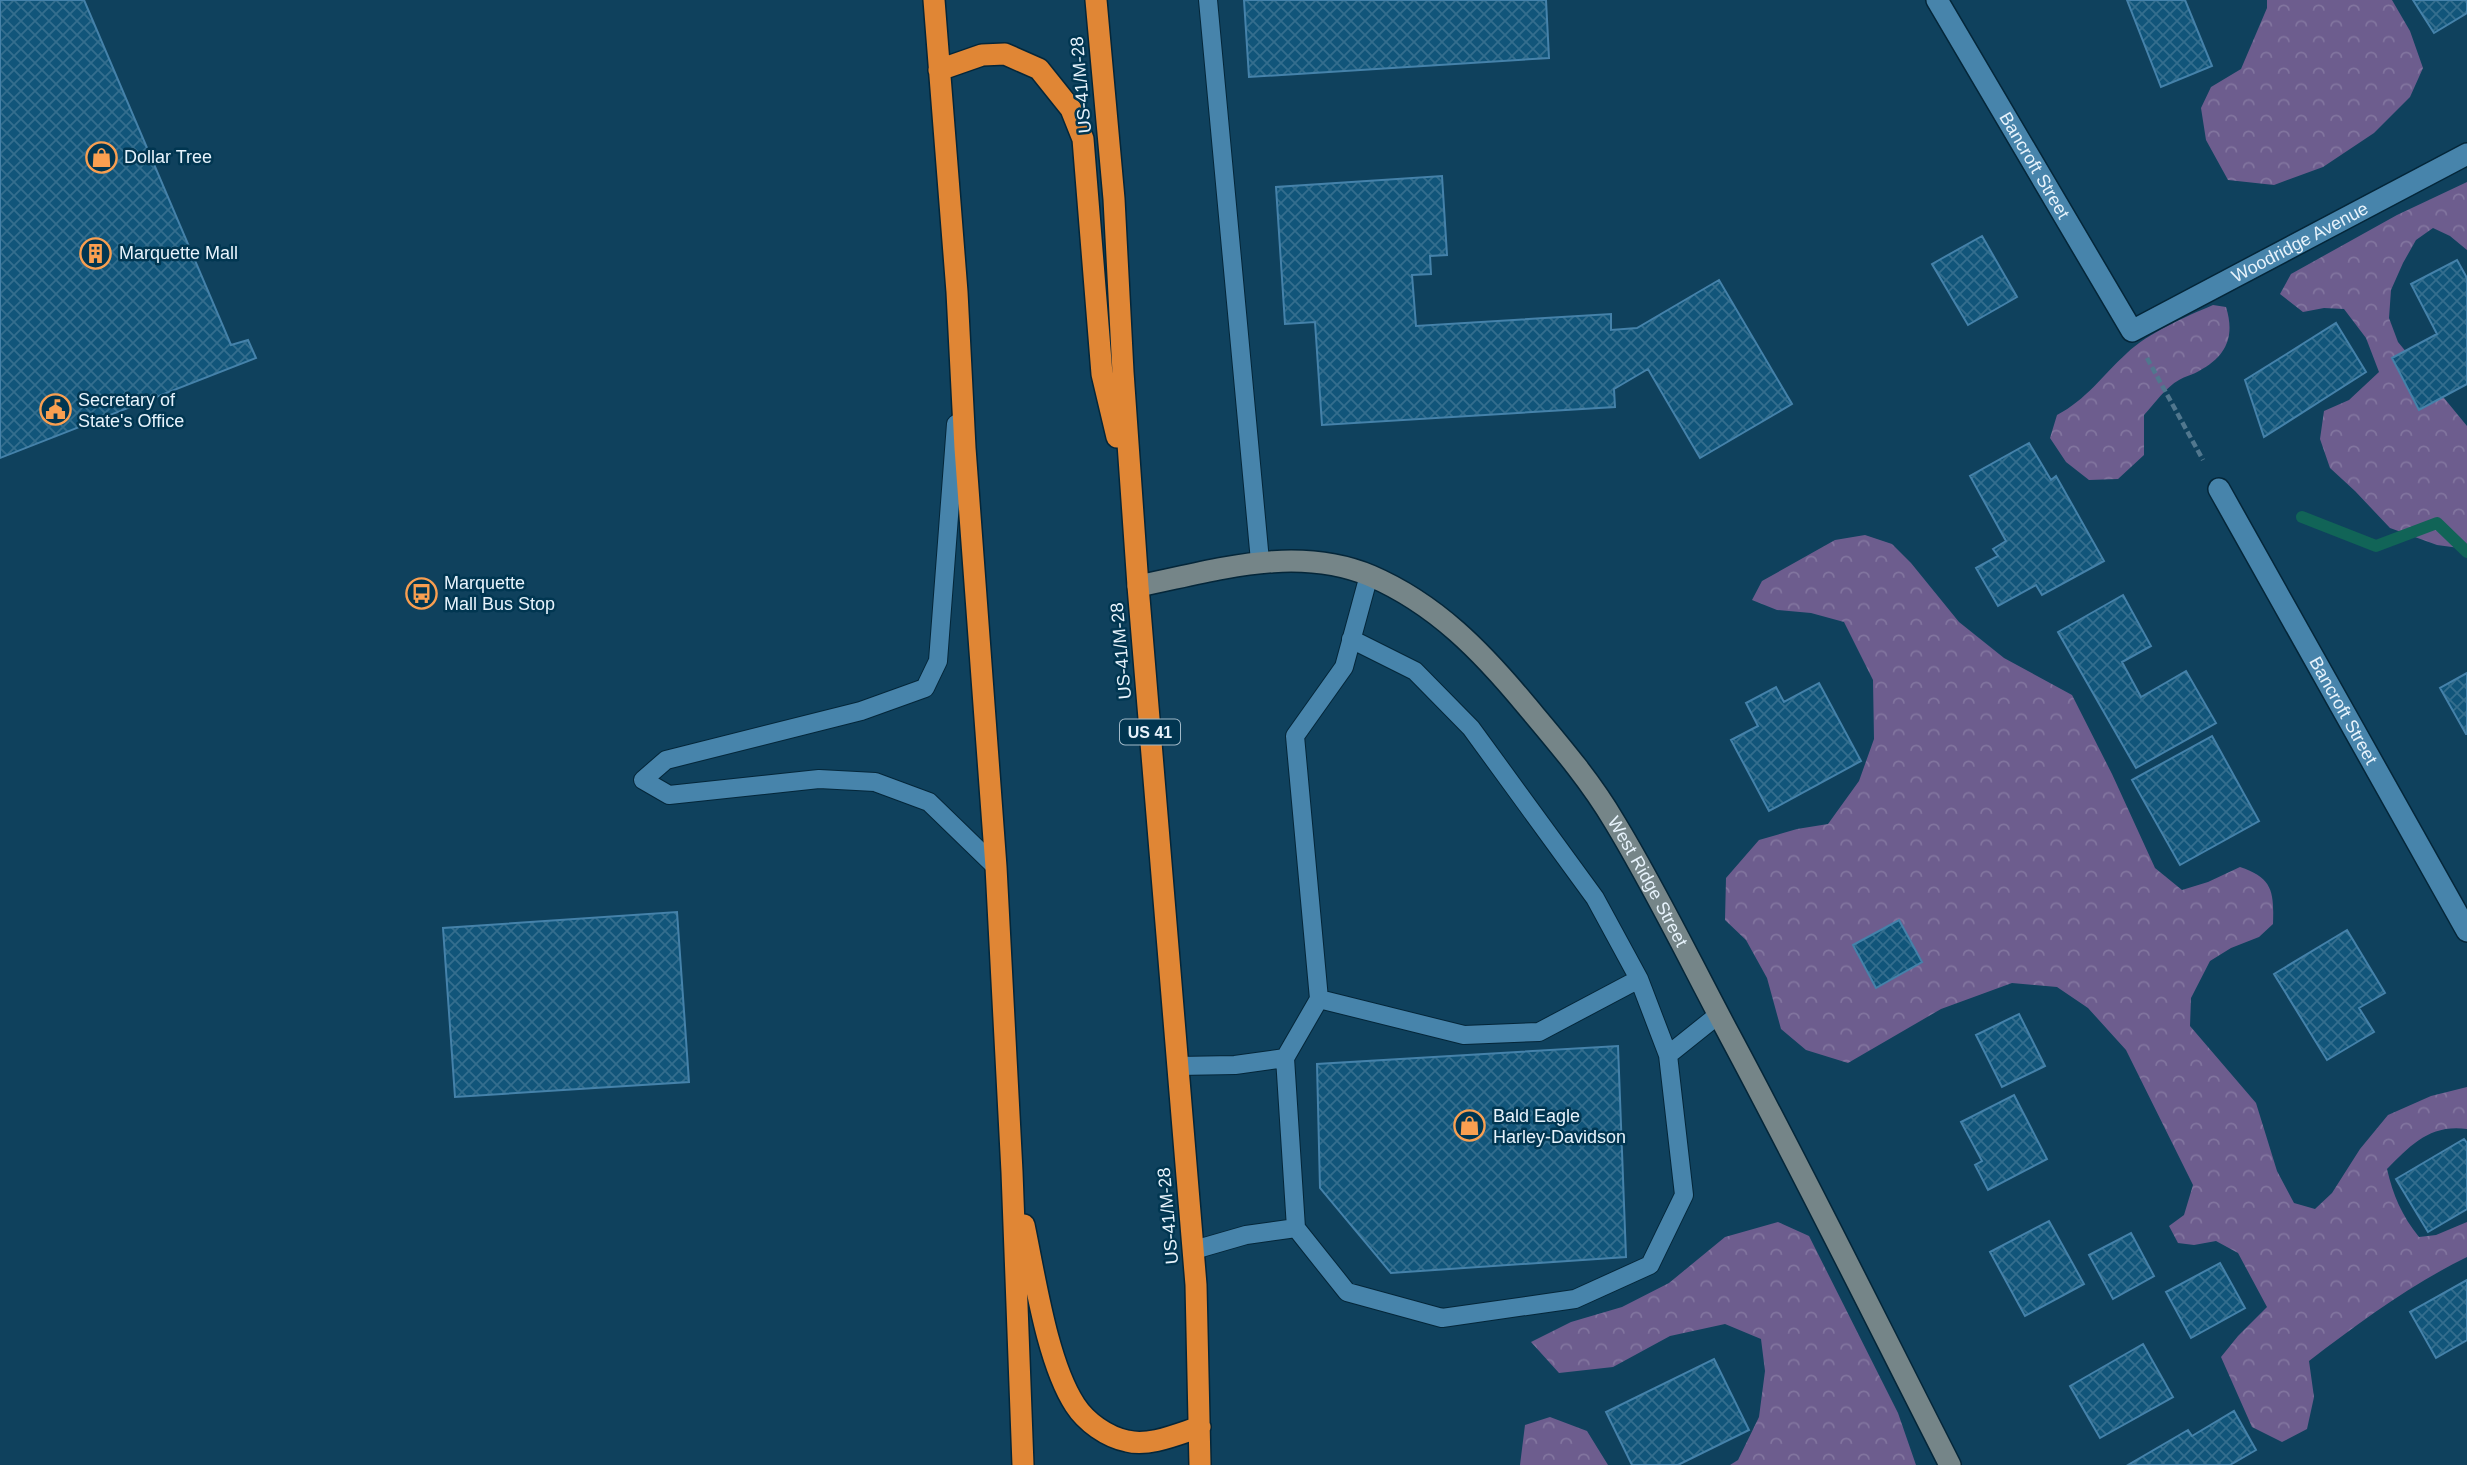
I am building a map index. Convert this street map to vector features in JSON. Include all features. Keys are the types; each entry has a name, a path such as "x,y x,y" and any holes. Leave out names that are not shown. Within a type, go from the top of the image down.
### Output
{"highway":[{"path":"933,0 996,867 1012,1172 1023,1465"},
{"name":"US-41/M-28","path":"1096,0 1114,200 1138,586 1194,1250 1200,1465"},
{"path":"939,70 982,55 1005,54 1039,69 1071,109 1083,139 1102,374 1133,500"},
{"path":"1012,1172 1048,1333 1062,1381 1076,1407 1096,1427 1127,1442 1150,1441 1200,1427"}],"street":[{"name":"Bancroft Street","path":"1937,0 2132,331"},
{"name":"Woodridge Avenue","path":"2132,331 2467,153"},
{"name":"Bancroft Street","path":"2219,489 2467,931"},
{"name":"West Ridge Street","path":"1138,586 1260,561 1316,561 1369,575 1420,601 1491,663 1556,741 1614,819 1778,1127 1950,1465"}],"lane":[{"path":"1208,0 1260,561"},
{"path":"961,368 938,661 925,688 861,711 666,760 643,780 669,795 819,779 875,782 929,802 996,867"},
{"path":"1351,639 1415,671 1471,728 1595,898 1639,979 1668,1055 1684,1195 1650,1265 1575,1298 1442,1318 1347,1292 1296,1228 1285,1058 1319,999 1295,736 1344,667 1351,639 1369,575"},
{"path":"1319,999 1464,1035 1539,1032 1639,979"},
{"path":"1668,1055 1718,1015"},
{"path":"1178,1066 1235,1065 1285,1058"},
{"path":"1194,1250 1246,1235 1296,1228"}],"path":[{"path":"2132,331 2219,489"}],"green space":[{"path":"2267,0 2392,0 2410,31 2423,68 2410,97 2374,133 2323,167 2274,185 2228,180 2206,140 2201,108 2211,87 2241,69 2267,8"},
{"path":"2467,182 2467,250 2450,236 2433,228 2416,240 2391,290 2389,318 2398,342 2467,426 2467,549 2437,545 2390,528 2330,468 2320,439 2324,411 2349,400 2379,372 2366,338 2344,309 2324,308 2303,312 2280,294 2291,274 2397,215"},
{"path":"2213,305 2226,307 2230,327 2226,344 2209,365 2169,387 2144,415 2144,455 2118,479 2089,480 2066,462 2050,438 2057,415 2086,395 2136,346 2168,326"},
{"path":"1865,535 1892,544 1959,622 2004,658 2072,695 2155,868 2182,890 2208,882 2240,867 2265,881 2272,895 2273,924 2259,937 2231,948 2210,961 2191,998 2190,1026 2256,1103 2277,1171 2294,1203 2315,1209 2332,1193 2360,1149 2388,1115 2431,1096 2467,1087 2467,1129 2442,1130 2422,1138 2387,1169 2399,1205 2419,1237 2436,1235 2467,1222 2467,1257 2405,1292 2309,1361 2314,1397 2307,1429 2282,1442 2252,1427 2221,1357 2267,1307 2238,1253 2216,1241 2194,1245 2178,1243 2169,1226 2184,1215 2193,1185 2126,1050 2088,1008 2057,987 2012,983 1941,1009 1848,1063 1806,1050 1781,1029 1767,978 1746,940 1725,920 1726,878 1759,840 1797,829 1828,824 1859,781 1874,739 1873,680 1844,622 1811,613 1777,610 1752,600 1762,581 1835,540"},
{"path":"1778,1222 1809,1236 1898,1413 1916,1465 1730,1465 1738,1460 1759,1417 1765,1371 1761,1339 1725,1324 1670,1336 1613,1367 1559,1373 1531,1342 1571,1322 1622,1307 1669,1283 1725,1237"},
{"path":"1550,1417 1587,1431 1608,1465 1520,1465 1525,1425"}],"building":[{"name":"Marquette Mall","path":"0,0 84,0 231,345 248,340 256,358 0,458"},
{"path":"1244,0 1546,0 1549,58 1249,77"},
{"path":"2127,0 2185,0 2212,66 2161,87"},
{"path":"2413,0 2467,0 2467,13 2434,33"},
{"path":"1442,176 1447,255 1430,256 1431,274 1412,275 1416,326 1611,314 1611,330 1637,328 1719,280 1792,404 1700,458 1648,369 1614,389 1615,407 1322,425 1315,322 1285,324 1276,187"},
{"path":"1982,236 2017,297 1968,325 1932,264"},
{"path":"2457,260 2467,278 2467,384 2419,410 2392,358 2437,334 2411,284"},
{"path":"2336,323 2366,372 2264,437 2245,380"},
{"path":"2029,443 2051,480 2056,476 2104,561 2042,595 2036,585 1998,606 1976,568 1998,556 1993,549 2006,541 1970,476"},
{"path":"2123,595 2151,646 2122,662 2141,697 2186,671 2216,723 2136,768 2058,632"},
{"path":"2467,673 2467,734 2466,734 2440,688"},
{"path":"1819,683 1861,761 1769,811 1731,740 1758,726 1746,703 1776,687 1784,702"},
{"path":"2212,736 2259,821 2180,865 2132,780"},
{"path":"677,912 689,1082 455,1097 443,928"},
{"path":"1899,920 1922,962 1876,988 1853,945"},
{"path":"2347,930 2385,993 2359,1008 2374,1032 2327,1060 2274,974"},
{"path":"2019,1014 2045,1066 2002,1087 1976,1035"},
{"name":"Bald Eagle Harley-Davidson","path":"1618,1046 1626,1257 1391,1273 1320,1188 1317,1064"},
{"path":"2014,1095 2047,1159 1988,1190 1975,1165 1982,1161 1961,1122"},
{"path":"2464,1139 2467,1143 2467,1209 2428,1232 2396,1179"},
{"path":"2049,1221 2084,1284 2025,1316 1990,1252"},
{"path":"2131,1233 2154,1276 2113,1299 2089,1255"},
{"path":"2220,1263 2245,1308 2191,1338 2166,1292"},
{"path":"2467,1280 2467,1340 2436,1358 2410,1312"},
{"path":"2143,1344 2173,1397 2100,1438 2070,1386"},
{"path":"1714,1359 1749,1430 1678,1465 1632,1465 1606,1412"},
{"path":"2234,1411 2256,1450 2230,1465 2128,1465 2188,1430 2192,1436"}],"waterway":[{"path":"2302,517 2376,546 2437,523 2467,552"}],"place":[{"name":"Dollar Tree","path":"101,157"},
{"name":"Marquette Mall","path":"96,253"},
{"name":"Secretary of State's Office","path":"55,410"},
{"name":"Marquette Mall Bus Stop","path":"421,593"},
{"name":"Bald Eagle Harley-Davidson","path":"1470,1126"}]}
